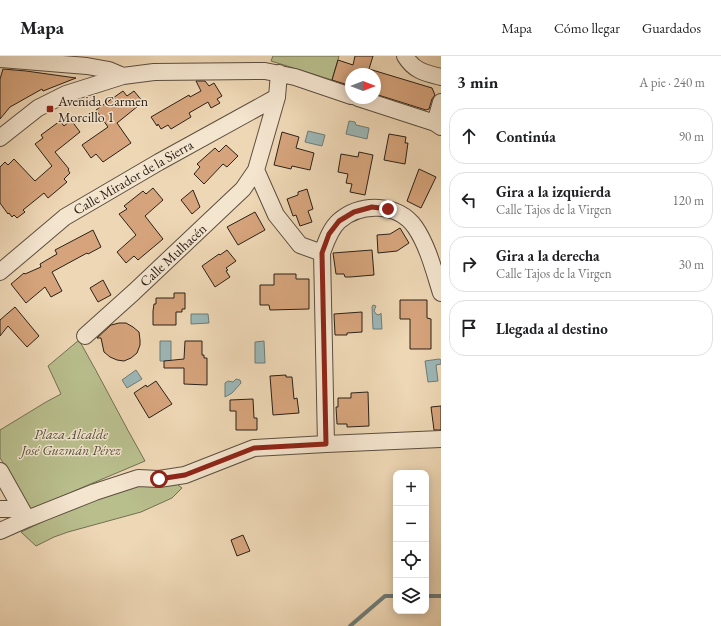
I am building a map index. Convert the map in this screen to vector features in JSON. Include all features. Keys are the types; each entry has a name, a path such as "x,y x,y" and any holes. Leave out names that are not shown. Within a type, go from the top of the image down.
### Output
{"street":[{"path":"405,56 407,60 419,71 441,77"},
{"path":"0,58 47,61 109,70 123,76"},
{"path":"74,65 84,72 87,80 86,87"},
{"path":"0,138 38,108 66,94 123,76 154,72 268,67 345,94"},
{"name":"Calle Mulhacén","path":"85,336 243,189 256,170 276,97 268,67"},
{"name":"Calle Mirador de la Sierra","path":"0,272 65,217 159,162 276,97"},
{"path":"376,104 438,125 441,102"},
{"path":"256,170 276,216 300,245 322,253"},
{"path":"326,444 322,253 329,234 339,221 354,212 372,207 388,209 404,216 415,227 423,241 441,293"},
{"path":"0,531 24,514 138,478 159,479 185,475 254,448 441,439"},
{"path":"0,471 24,514"},
{"path":"0,509 24,514"}],"green space":[{"path":"273,56 339,56 332,80 271,61"},
{"name":"Plaza Alcalde José Guzmán Pérez","path":"79,340 145,461 29,510 10,473 0,458 0,430 61,394 48,366"},
{"path":"172,480 182,488 172,498 141,512 68,532 36,546 21,532 76,506 143,483"}],"water":[{"path":"349,121 355,122 356,125 369,128 367,139 346,134"},
{"path":"308,131 325,135 322,146 305,142"},
{"path":"373,305 376,306 374,311 376,314 379,315 381,313 382,329 373,329"},
{"path":"191,314 208,314 209,323 191,324"},
{"path":"160,341 171,341 171,361 160,361"},
{"path":"264,341 265,363 255,363 255,342"},
{"path":"441,360 441,364 436,365 438,381 428,382 425,361"},
{"path":"136,370 142,379 127,388 122,380"},
{"path":"236,379 240,380 241,383 232,393 225,397 225,383 228,381 233,382"}],"building":[{"path":"355,56 373,56 369,68 345,68 345,84 332,80 338,60 353,65"},
{"path":"3,69 76,78 43,91 42,89 10,107 0,119 0,79"},
{"path":"381,73 432,88 435,95 429,109 426,110 381,96"},
{"path":"196,81 205,81 209,86 214,83 222,96 217,99 220,103 211,108 208,102 189,113 191,117 171,129 168,125 161,129 158,124 157,126 151,117 189,95 190,97 201,91"},
{"path":"123,91 127,96 134,91 143,102 117,123 131,143 103,162 96,154 91,158 82,145 108,127 96,110"},
{"path":"71,120 80,132 55,152 69,169 68,170 70,173 64,179 67,182 48,198 44,193 23,210 25,212 17,218 14,215 12,217 0,203 0,167 5,162 8,165 14,159 35,181 52,166 35,144 43,138 41,135 60,121 64,126"},
{"path":"282,132 299,137 296,148 314,153 310,170 292,166 291,169 274,165"},
{"path":"389,134 406,137 405,143 408,143 405,164 384,160"},
{"path":"226,145 238,156 227,167 223,164 204,184 194,174 200,167 197,164 215,148 219,152"},
{"path":"359,152 373,155 365,195 350,192 352,184 346,183 348,174 338,172 341,154 358,157"},
{"path":"419,169 436,177 421,208 407,201"},
{"path":"153,188 163,200 145,216 163,239 138,260 134,256 126,263 117,252 136,235 119,214 127,209 124,206 143,191 146,194"},
{"path":"307,189 313,209 308,211 312,222 300,226 296,215 293,216 287,199 298,195 298,192"},
{"path":"193,190 200,207 192,214 181,200"},
{"path":"255,212 265,230 238,245 227,227"},
{"path":"400,228 409,243 397,251 378,253 377,235 390,234"},
{"path":"93,230 101,247 52,272 62,291 51,297 45,287 26,303 11,284 24,273 25,274 41,267 40,264 57,254 55,250"},
{"path":"227,250 236,261 226,268 228,270 226,271 230,277 215,287 202,266"},
{"path":"372,250 374,275 345,277 344,274 336,274 333,253"},
{"path":"274,274 296,274 296,279 309,279 309,309 270,310 269,305 260,305 260,285 274,285"},
{"path":"103,280 111,295 98,302 90,288"},
{"path":"174,293 185,293 185,309 182,309 182,312 176,312 176,325 153,325 153,311 154,304 156,304 156,298 174,298"},
{"path":"400,300 427,300 427,318 431,319 431,349 410,349 410,319 400,319"},
{"path":"15,307 39,336 27,347 8,326 0,336 0,320"},
{"path":"362,312 362,332 347,333 347,335 335,335 334,314"},
{"path":"126,323 139,332 140,345 137,353 124,361 110,357 104,352 101,338 97,338 111,325"},
{"path":"185,341 202,341 202,355 204,355 204,358 207,358 207,385 184,384 184,368 164,368 164,361 184,359"},
{"path":"286,375 286,377 292,377 294,399 297,398 299,413 273,415 270,376"},
{"path":"156,381 172,404 149,418 134,393 146,385 147,387"},
{"path":"368,392 369,426 347,427 347,424 337,424 336,407 338,407 338,398 351,398 351,393"},
{"path":"253,399 254,418 257,418 257,430 236,430 236,411 230,411 230,400"},
{"path":"441,406 441,430 434,430 431,407"},
{"path":"243,535 250,551 237,556 231,540"}],"waterway":[{"path":"350,626 385,596 393,596"},
{"path":"429,596 441,596"}],"place":[{"name":"Avenida Carmen Morcillo 1","path":"50,109"}],"route":[{"path":"159,479 185,475 254,448 326,444 322,253 329,234 339,221 354,212 372,207 388,209"}]}
